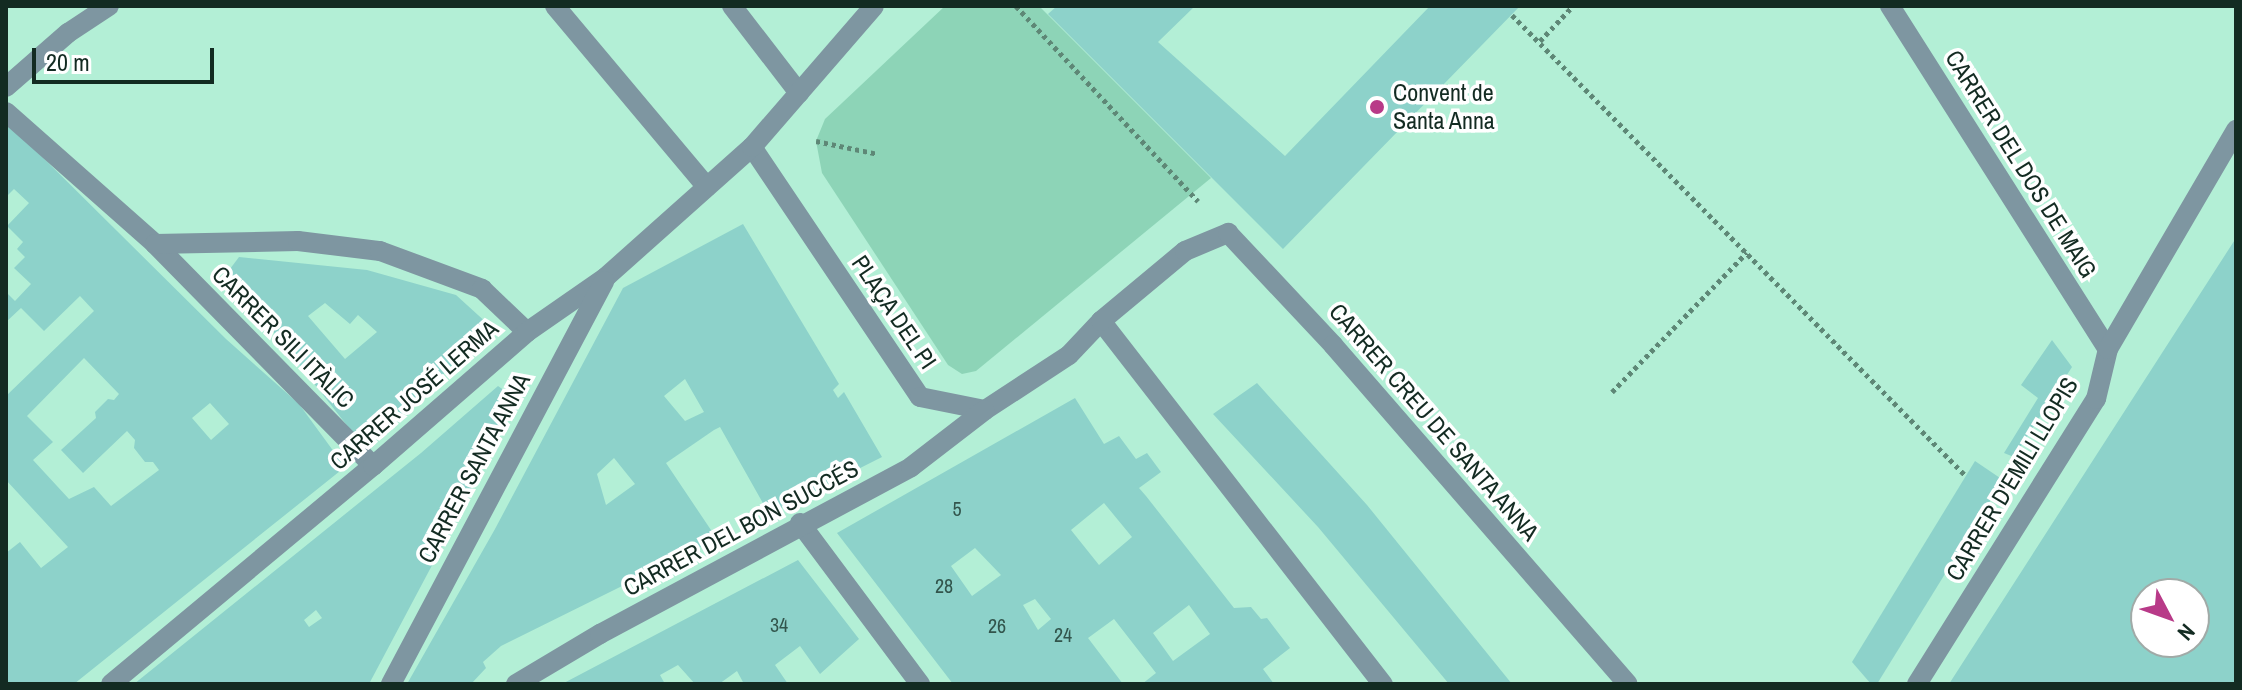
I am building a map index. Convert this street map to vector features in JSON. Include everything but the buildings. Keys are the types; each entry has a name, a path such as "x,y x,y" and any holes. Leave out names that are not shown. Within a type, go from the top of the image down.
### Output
{"street":[{"path":"6,87 68,33 109,6"},
{"path":"555,6 707,187"},
{"path":"732,6 799,93"},
{"name":"CARRER JOSÉ LERMA","path":"111,684 373,466 527,332 606,277 752,147 874,6"},
{"name":"CARRER DEL DOS DE MAIG","path":"1890,6 2108,349"},
{"name":"CARRER SILI ITÀLIC","path":"6,112 155,244 373,466"},
{"name":"CARRER D'EMILI LLOPIS","path":"1917,684 2096,399 2108,349 2236,130"},
{"name":"PLAÇA DEL PI","path":"752,147 920,397 985,410"},
{"path":"985,410 1069,355 1101,321 1185,251 1228,233"},
{"name":"CARRER CREU DE SANTA ANNA","path":"1228,233 1333,345 1628,684"},
{"name":"CARRER SILI ITÀLIC","path":"155,244 298,241 380,251 482,289 527,332"},
{"name":"CARRER SANTA ANNA","path":"391,684 606,277"},
{"path":"1101,321 1383,684"},
{"name":"CARRER DEL BON SUCCÉS","path":"516,684 800,523 911,467 985,410"},
{"path":"800,523 920,684"}],"path":[{"path":"1016,6 1228,233"},
{"path":"1540,41 1573,6"},
{"path":"1512,15 1966,476"},
{"path":"816,141 878,154"},
{"path":"1612,392 1747,252"}],"green space":[{"path":"945,6 1039,6 1211,178 976,371 962,374 948,365 822,173 816,141 825,119"}],"place":[{"name":"Convent de Santa Anna","path":"1377,107"}]}
